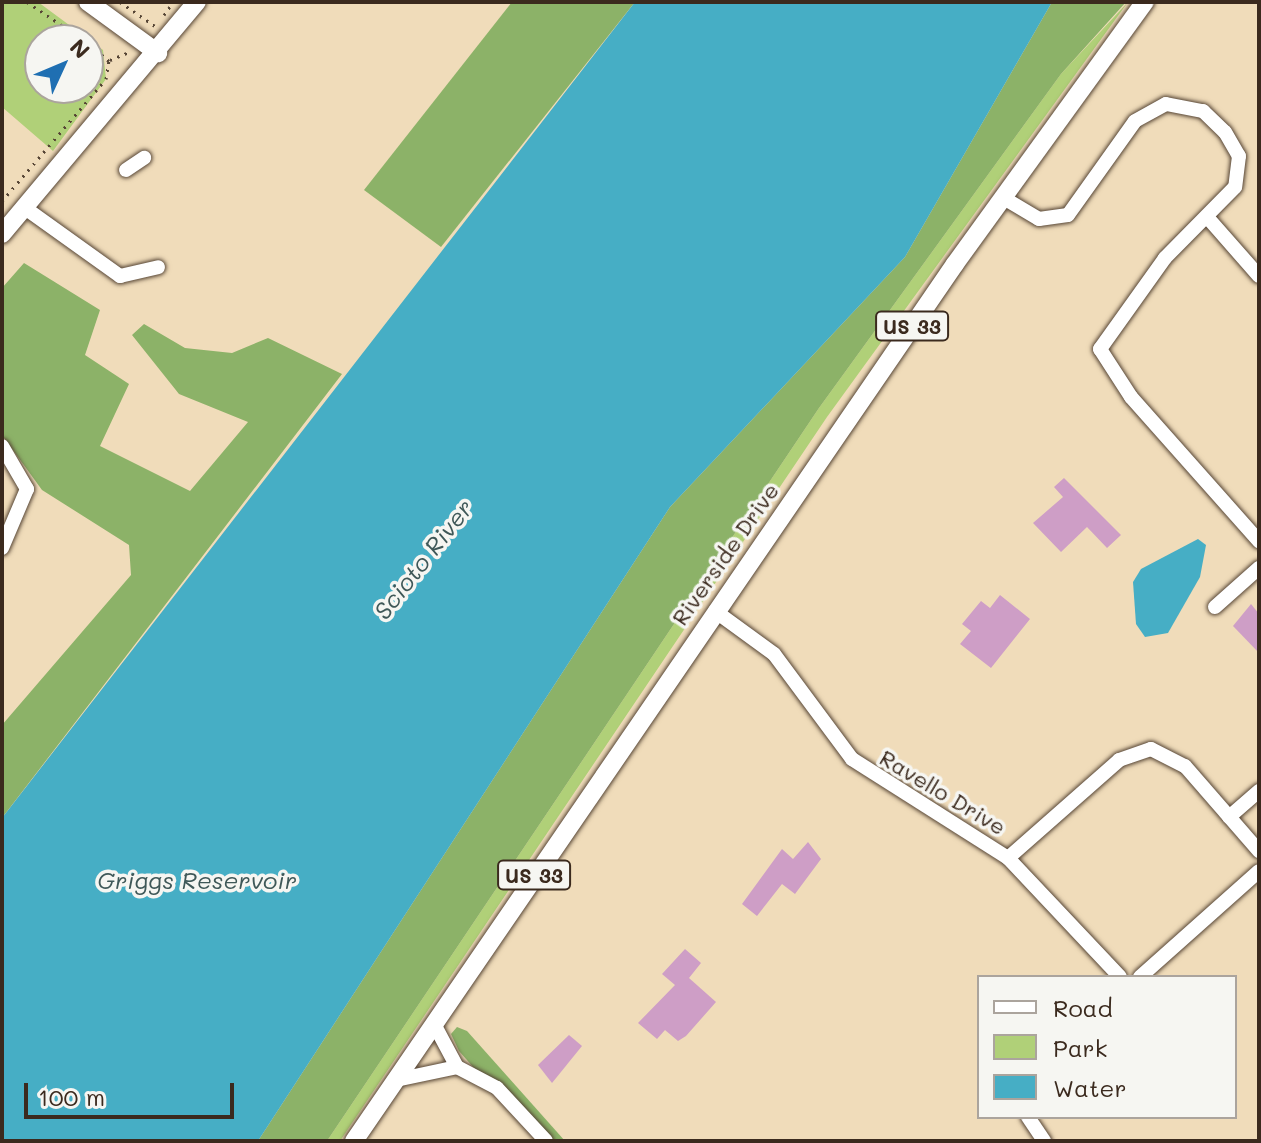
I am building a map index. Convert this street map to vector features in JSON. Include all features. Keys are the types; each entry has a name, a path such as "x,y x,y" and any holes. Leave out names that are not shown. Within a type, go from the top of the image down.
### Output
{"main road":[{"path":"88,2 158,53"},
{"path":"2,234 158,53 197,2"},
{"name":"Riverside Drive","path":"354,1141 1002,197 1145,2"}],"street":[{"path":"1002,197 1039,219 1068,215 1135,121 1181,104 1215,120 1239,156 1235,187 1146,281 1108,332 1101,356 1259,541"},
{"path":"126,170 144,158"},
{"path":"25,208 120,276 158,267"},
{"path":"1208,218 1259,276"},
{"path":"2,446 27,489 2,548"},
{"path":"1215,607 1259,568"},
{"name":"Ravello Drive","path":"715,611 774,654 823,728 870,776 1008,858 1118,975"},
{"path":"1008,858 1133,750 1168,754 1259,851"},
{"path":"1229,817 1259,791"},
{"path":"1142,975 1259,871"},
{"path":"434,1024 457,1067 497,1088 546,1141"},
{"path":"396,1080 457,1067"},
{"path":"1029,1119 1044,1141"}],"path":[{"path":"27,2 60,24"},
{"path":"120,2 155,26"},
{"path":"104,57 109,61 104,81"},
{"path":"2,201 85,104"}],"green space":[{"path":"2,2 38,2 68,24 24,24 24,104 88,104 53,151 2,107"},
{"path":"512,2 635,2 441,247 364,190"},
{"path":"1052,2 1126,2 1061,74 819,408 327,1141 258,1141 670,507 905,257"},
{"path":"1128,2 827,417 340,1141 327,1141 819,408 1061,74"},
{"path":"24,263 100,310 85,355 129,384 100,446 190,491 248,422 179,394 132,335 144,324 185,348 232,353 268,338 342,374 2,818 2,725 131,575 129,545 42,490 2,435 2,288"},
{"path":"457,1027 467,1031 565,1141 538,1141 459,1051 451,1034"}],"water":[{"name":"Griggs Reservoir","path":"635,2 1052,2 905,257 670,507 258,1141 2,1141 2,818"},
{"path":"1198,539 1206,545 1200,577 1168,633 1145,637 1136,624 1133,582 1141,569"}],"building":[{"path":"1064,478 1121,535 1107,548 1087,527 1061,552 1033,523 1063,497 1054,487"},
{"path":"1000,595 1030,619 991,668 960,644 971,631 962,624 981,601 990,608"},
{"path":"1251,604 1259,614 1259,653 1233,626"},
{"path":"808,842 821,859 795,894 782,884 757,916 742,904 782,849 793,859"},
{"path":"685,949 701,963 689,978 716,1002 686,1036 678,1041 665,1030 657,1039 638,1023 675,985 662,974"},
{"path":"569,1035 582,1046 552,1083 538,1065"}],"water label":[{"name":"Scioto River","path":"423,559"}]}
